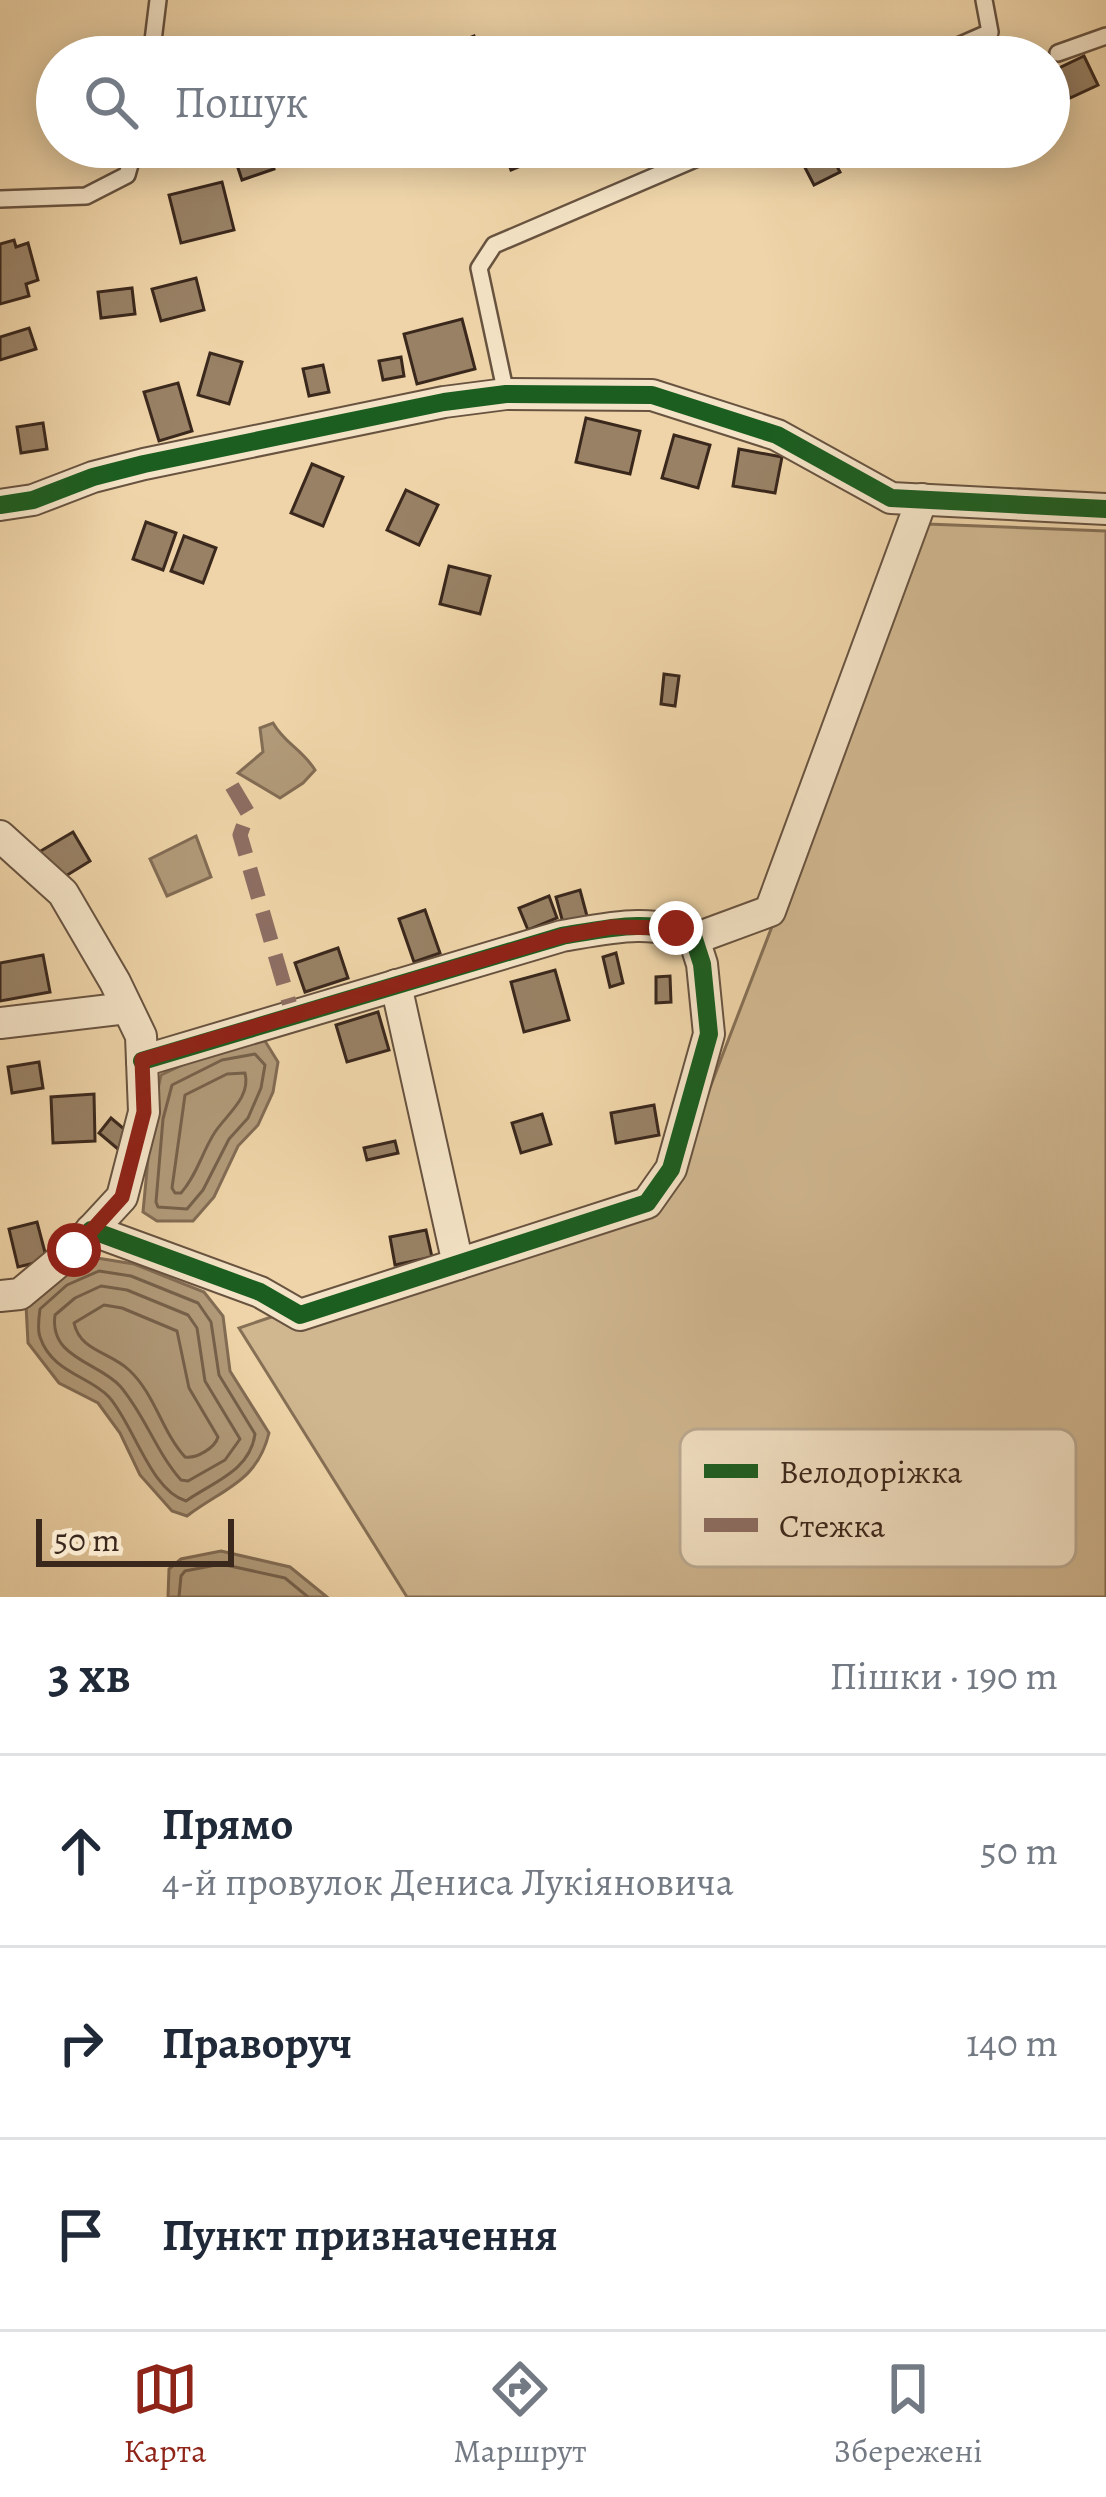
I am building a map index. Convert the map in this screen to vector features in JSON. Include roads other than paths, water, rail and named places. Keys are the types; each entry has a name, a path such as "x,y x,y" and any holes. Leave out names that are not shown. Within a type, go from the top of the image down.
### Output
{"street":[{"path":"0,505 33,500 144,464 444,402 506,394 652,395 777,435 891,498 1106,509"},
{"path":"694,939 770,911 922,499"},
{"path":"0,836 63,893 128,1008 141,1036 144,1112 122,1197 91,1230 10,1295"},
{"path":"91,1230 260,1292 300,1315 647,1203 670,1169 709,1034 705,983 694,939 676,928 612,927 562,936 142,1060"},
{"path":"396,985 458,1264"},
{"path":"0,1023 128,1008"}],"lane":[{"path":"154,36 158,0"},
{"path":"981,36 990,32 984,0"},
{"path":"1070,49 1106,36"},
{"path":"0,199 86,196 127,175 129,168"},
{"path":"506,394 479,268 494,245 674,168"}],"water":[{"path":"273,723 315,770 280,798 238,773 263,752 260,728"},
{"path":"196,836 211,877 167,896 150,859"},
{"path":"265,1041 278,1062 273,1092 258,1125 238,1146 214,1197 193,1221 157,1221 143,1212 161,1075 219,1048"},
{"path":"97,1258 134,1264 204,1292 223,1316 230,1371 269,1433 248,1473 187,1516 172,1511 140,1475 120,1433 98,1403 59,1383 28,1343 26,1305 60,1275"},
{"path":"221,1551 290,1567 327,1597 168,1597 169,1569 181,1559"}]}
